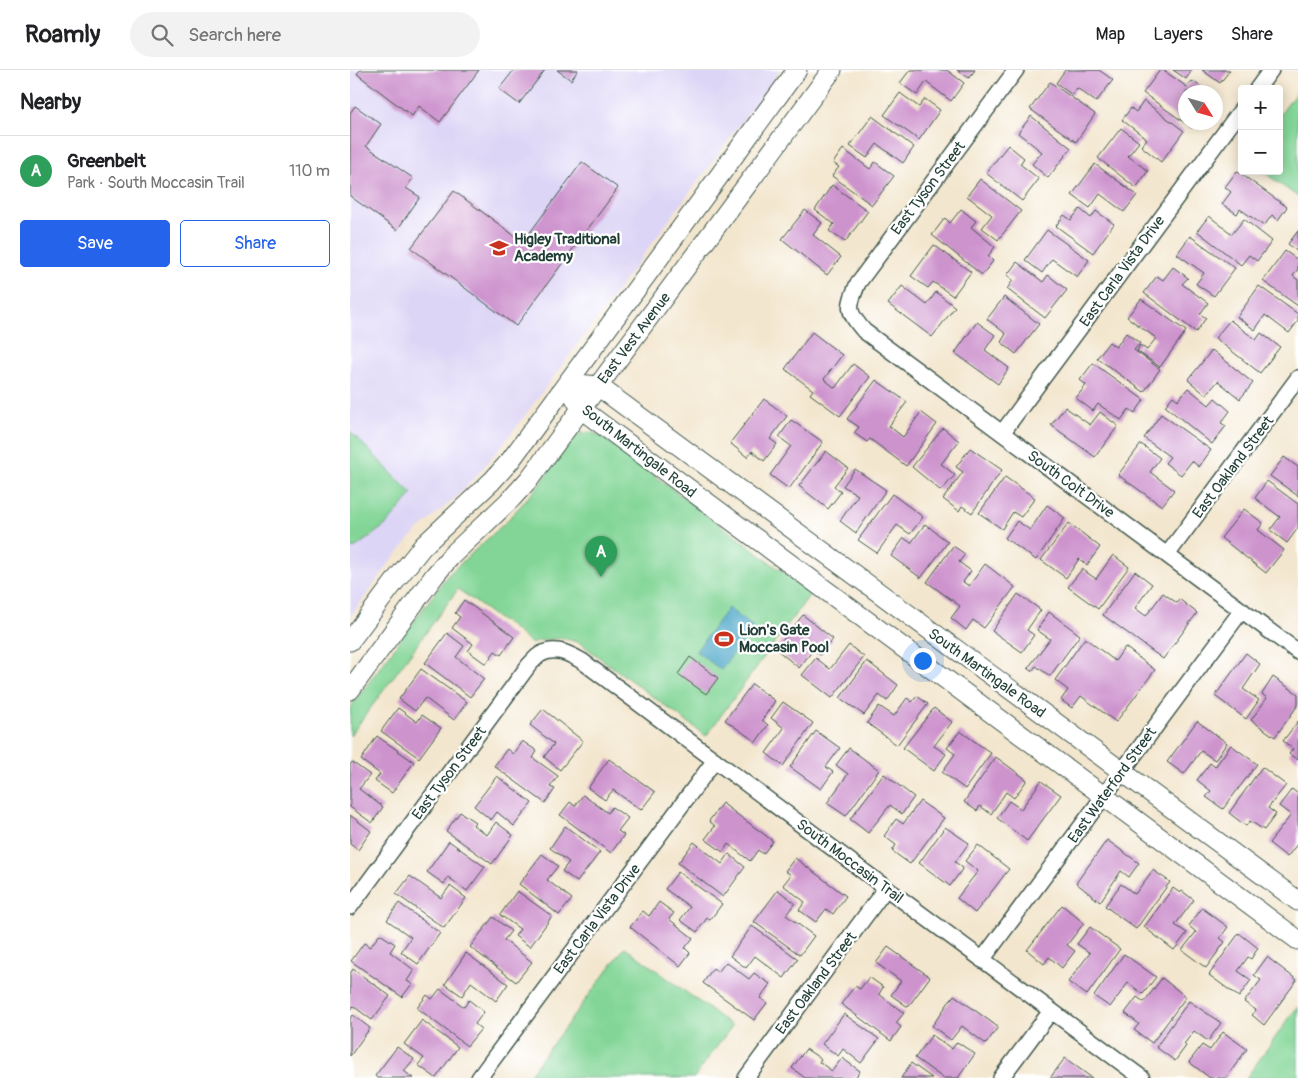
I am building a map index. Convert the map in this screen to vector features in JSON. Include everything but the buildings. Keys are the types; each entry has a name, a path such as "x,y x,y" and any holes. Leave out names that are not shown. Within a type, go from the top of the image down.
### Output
{"street":[{"name":"East Vest Avenue","path":"350,641 423,546 492,481 510,461 797,70"},
{"name":"East Vest Avenue","path":"350,690 451,556 512,498 530,478 832,70"},
{"name":"East Tyson Street","path":"850,311 852,298 858,283 1016,70"},
{"path":"1260,85 1271,70"},
{"name":"East Carla Vista Drive","path":"1002,433 1238,114"},
{"path":"739,147 762,164"},
{"name":"South Colt Drive","path":"850,311 864,330 1298,652"},
{"name":"East Oakland Street","path":"1167,555 1298,378"},
{"name":"South Martingale Road","path":"567,383 598,386 1298,901"},
{"name":"South Martingale Road","path":"567,383 581,409 1298,940"},
{"name":"East Waterford Street","path":"982,960 1242,610"},
{"name":"East Tyson Street","path":"350,907 529,665 540,654 556,650"},
{"name":"South Moccasin Trail","path":"556,650 582,661 1142,1078"},
{"name":"East Carla Vista Drive","path":"479,1078 714,760"},
{"name":"East Oakland Street","path":"746,1078 886,888"},
{"path":"1001,1078 1051,1011"}],"shaded area":[{"name":"Higley Traditional Academy","path":"350,70 780,70 517,426 478,474 455,498 417,531 392,559 350,617"}],"green space":[{"path":"1298,90 1298,197 1268,175 1283,175 1283,111"},
{"path":"350,431 412,494 387,524 356,547 350,549"},
{"path":"590,432 604,438 811,593 706,736 580,643 563,638 537,641 532,644 505,622 458,589 350,736 350,708 448,575 505,523 540,484 572,439 581,433"},
{"path":"625,947 732,1026 694,1078 527,1078"},
{"path":"1298,1006 1298,1078 1246,1078"}],"water":[{"path":"728,608 753,627 721,670 696,651"}],"place":[{"name":"Higley Traditional Academy","path":"499,248"},
{"name":"Greenbelt","path":"601,577"},
{"name":"Lion's Gate Moccasin Pool","path":"724,639"}]}
